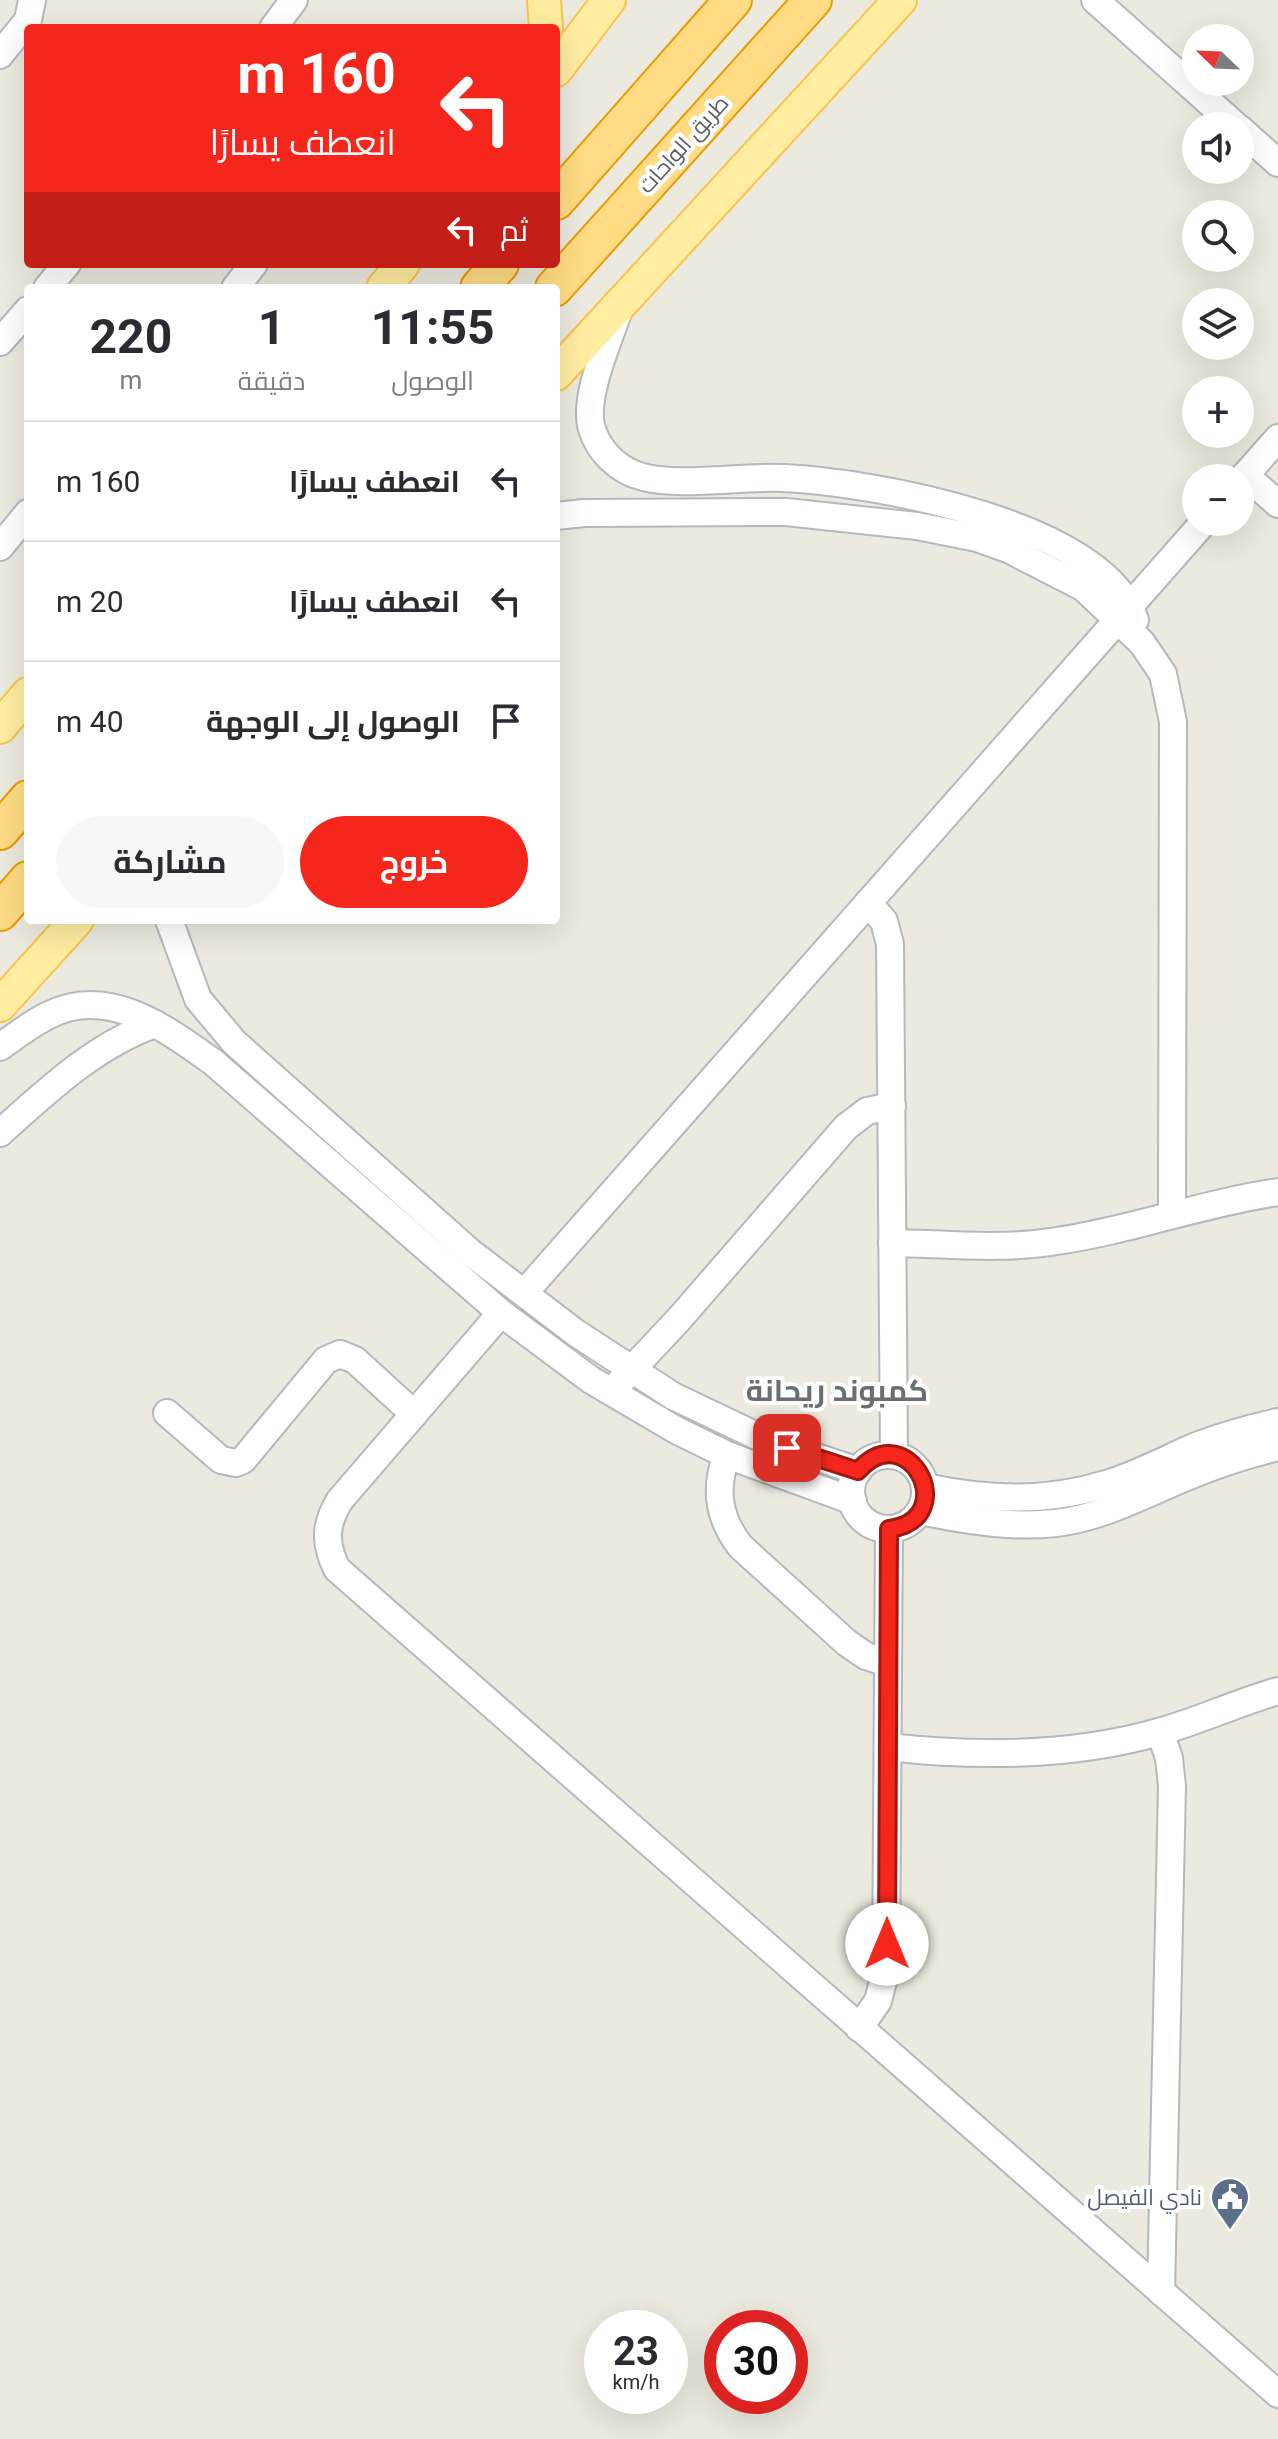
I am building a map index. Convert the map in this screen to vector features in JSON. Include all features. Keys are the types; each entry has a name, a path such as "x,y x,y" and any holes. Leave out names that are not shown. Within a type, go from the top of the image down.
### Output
{"highway":[{"path":"560,196 733,0"},
{"name":"طريق الواحات","path":"558,284 813,0"},
{"path":"482,284 496,268"},
{"path":"0,831 24,804"},
{"path":"0,912 24,885"}],"main road":[{"path":"544,0 546,24"},
{"path":"560,65 609,0"},
{"path":"560,369 900,0"},
{"path":"386,284 400,268"},
{"path":"0,727 24,699"},
{"path":"0,1005 73,924"}],"street":[{"path":"25,24 32,0"},
{"path":"276,24 294,0"},
{"path":"1095,0 1220,112"},
{"path":"0,55 24,25"},
{"path":"1254,142 1278,163"},
{"path":"50,284 64,268"},
{"path":"238,284 251,268"},
{"path":"623,298 588,408 596,439 608,456 625,470 655,480 782,478 851,484 918,496 980,527"},
{"path":"0,342 24,315"},
{"path":"1254,465 1278,438"},
{"path":"1254,486 1278,504"},
{"path":"560,516 786,512 917,526 980,527 1048,541 1097,568 1163,674 1173,722 1172,1213"},
{"path":"0,547 24,518"},
{"path":"525,1292 1192,536"},
{"path":"868,903 884,921 890,944 894,1455"},
{"path":"170,924 198,999 234,1042 453,1272 501,1313 610,1392 727,1455 853,1501"},
{"path":"0,1047 49,1015 78,1005 108,1005 155,1024 213,1062 576,1333 631,1370 673,1396 752,1434 858,1471"},
{"path":"0,1133 103,1049 155,1024"},
{"path":"610,1392 846,1127 867,1111 892,1106"},
{"path":"892,1243 1053,1242 1130,1227 1172,1213 1278,1192"},
{"path":"453,1272 470,1252"},
{"path":"501,1313 340,1500 330,1516 327,1534 329,1553 337,1569 1278,2394"},
{"path":"167,1413 221,1460 236,1463 243,1460 326,1360 340,1354 355,1360 414,1414"},
{"path":"923,1499 1059,1495 1107,1484 1200,1445 1278,1422"},
{"path":"923,1499 996,1523 1057,1523 1109,1509 1205,1469 1278,1447"},
{"path":"727,1455 718,1486 719,1502 730,1533 740,1546 847,1643 866,1656 887,1663"},
{"path":"894,1455 918,1469 923,1499 907,1524 889,1529 870,1524 862,1518 853,1501 853,1481 858,1471 873,1458 894,1455"},
{"path":"859,2028 878,2001 886,1970 889,1529"},
{"path":"888,1747 967,1754 1093,1745 1160,1732 1278,1691"},
{"path":"1160,1732 1169,1758 1172,1786 1161,2292"}],"place":[{"name":"نادي الفيصل","path":"1230,2231"}],"district":[{"name":"كمبوند ريحانة","path":"837,1391"}],"route":[{"path":"787,1448 858,1471 873,1458 894,1455 918,1469 925,1487 925,1499 914,1518 898,1528 889,1529 887,1944"}]}
